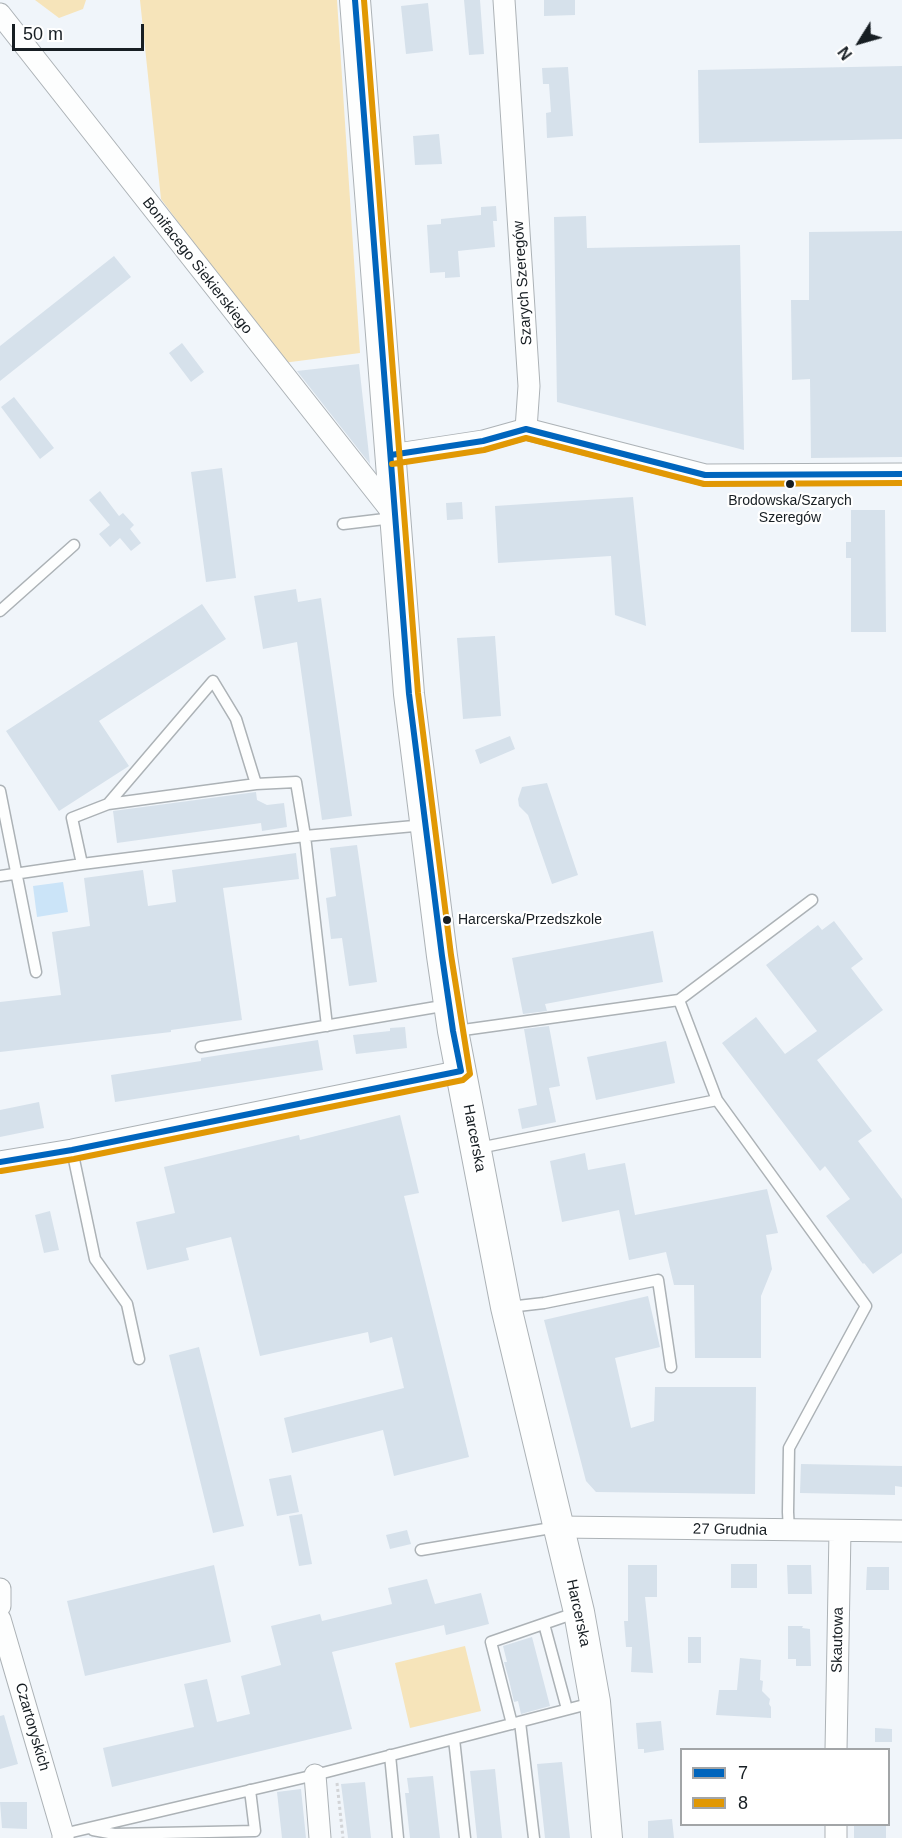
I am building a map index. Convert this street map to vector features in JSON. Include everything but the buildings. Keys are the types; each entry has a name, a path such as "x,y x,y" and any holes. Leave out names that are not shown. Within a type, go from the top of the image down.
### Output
{"street":[{"name":"Harcerska","path":"355,0 409,694 451,1018 506,1307 579,1612 581,1706 607,1838"},
{"name":"Szarych Szeregów","path":"504,0 529,386 526,429"},
{"name":"Bonifacego Siekierskiego","path":"0,14 396,517"},
{"path":"391,455 483,441 526,429 705,475 902,474"},
{"path":"0,1162 72,1150 461,1071"},
{"name":"27 Grudnia","path":"558,1527 902,1531"},
{"name":"Skautowa","path":"836,1748 840,1531"},
{"path":"0,1589 0,1606"},
{"name":"Czartoryskich","path":"0,1619 63,1836"},
{"path":"315,1775 320,1838"}],"lane":[{"path":"343,524 396,517"},
{"path":"0,611 74,546"},
{"path":"108,804 213,681 236,719 256,784"},
{"path":"82,864 72,818 108,804 256,784 296,782 305,836 327,1026"},
{"path":"0,791 36,972"},
{"path":"0,876 305,836 425,825"},
{"path":"201,1047 327,1026 679,1000 812,900"},
{"path":"679,1000 717,1100 866,1306 789,1448 789,1531"},
{"path":"475,1149 717,1100"},
{"path":"72,1150 95,1259 127,1304 139,1359"},
{"path":"506,1307 544,1303 658,1280 671,1366"},
{"path":"421,1550 558,1527"},
{"path":"534,1838 516,1723 491,1642 579,1612"},
{"path":"63,1836 315,1775 581,1706 544,1624"},
{"path":"454,1739 465,1838"},
{"path":"390,1755 398,1838"},
{"path":"88,1829 114,1834 255,1831 250,1790"}],"path":[{"path":"336,1769 343,1838"}],"shaded area":[{"path":"35,0 86,0 83,9 59,18"},
{"path":"140,0 337,0 360,353 283,363 161,199"},
{"path":"465,1646 481,1711 410,1728 395,1663"}],"water":[{"path":"63,882 68,912 37,917 33,886"}],"transit line":[{"name":"7","path":"0,1162 72,1150 461,1071 442,956 409,694 355,0"},
{"name":"8","path":"1,1171 74,1159 463,1080 470,1074 451,955 418,693 364,0"},
{"name":"7","path":"391,455 483,441 526,429 705,475 902,474"},
{"name":"8","path":"392,464 484,450 526,438 704,484 902,483"}],"place":[{"name":"Brodowska/Szarych Szeregów","path":"790,484"},
{"name":"Harcerska/Przedszkole","path":"447,920"}]}
